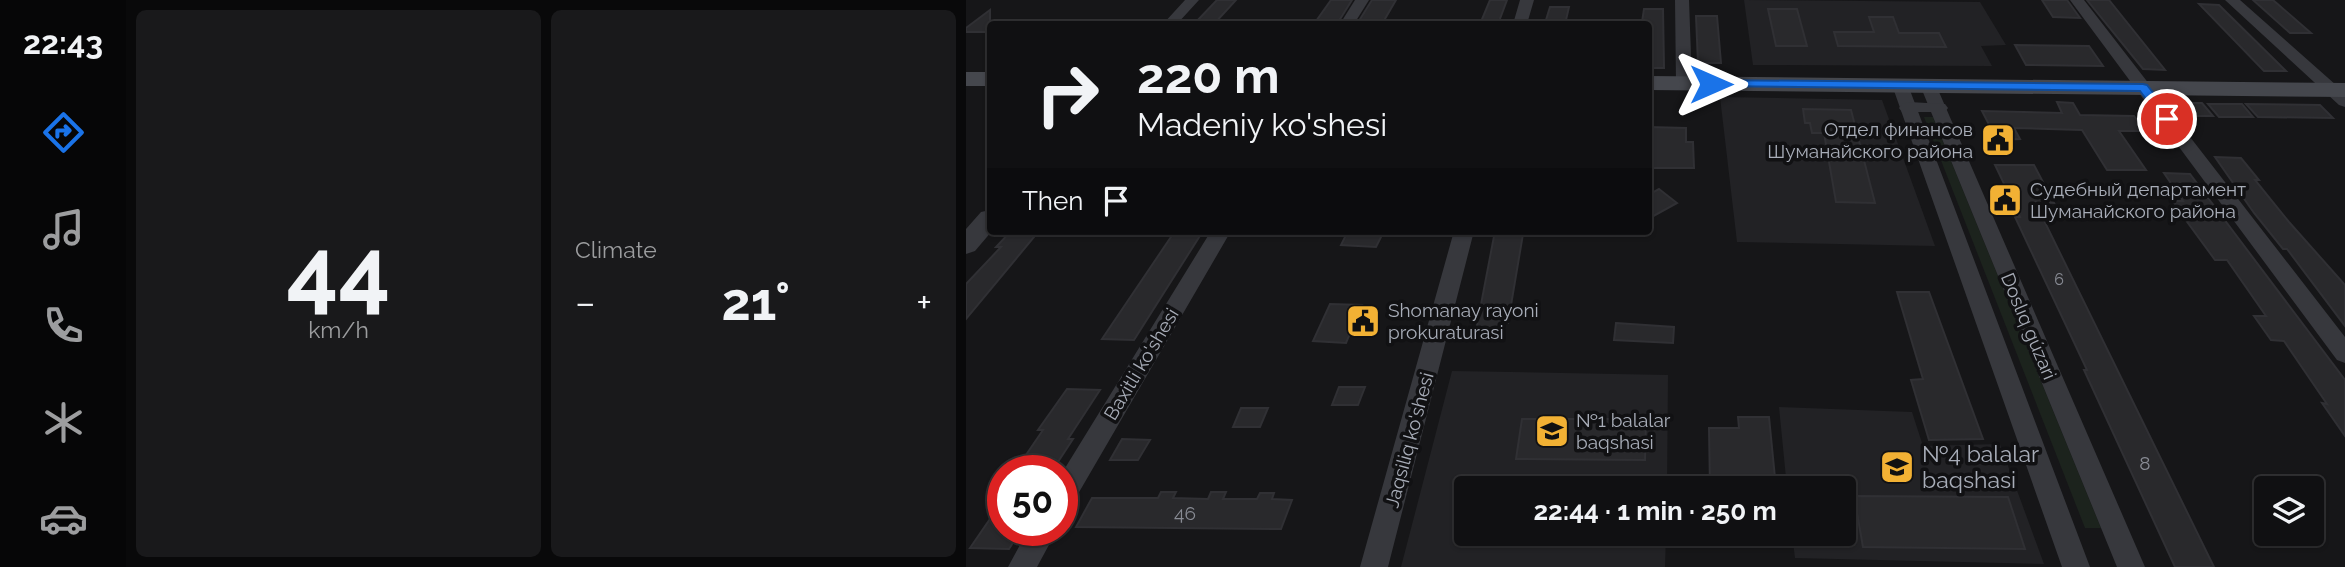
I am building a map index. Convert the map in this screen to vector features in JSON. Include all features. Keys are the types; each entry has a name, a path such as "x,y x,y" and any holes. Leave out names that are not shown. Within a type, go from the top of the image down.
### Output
{"main road":[{"path":"966,79 987,79"},
{"path":"1652,83 2143,87 2341,94"}],"street":[{"path":"1173,21 1192,0"},
{"path":"1348,21 1362,0"},
{"path":"1521,21 1527,0"},
{"path":"1682,0 1684,83"},
{"path":"2077,0 2345,354"},
{"path":"2232,0 2341,94"},
{"name":"Doslıq gúzari","path":"1900,85 2076,567"},
{"name":"Doslıq gúzari","path":"1928,85 2131,567"},
{"path":"1909,108 1938,108"},
{"path":"966,245 987,221"},
{"name":"Baxitli ko'shesi","path":"1078,470 1219,235"},
{"name":"Jaqsiliq ko'shesi","path":"1374,567 1463,235"},
{"path":"1022,567 1034,546"}],"shaded area":[{"path":"1744,0 1980,2 2006,45 1981,46 1992,66 1753,65"},
{"path":"1720,97 1882,100 1935,246 1737,242"},
{"path":"1924,117 1933,117 2101,528 2085,528"},
{"name":"№1 balalar baqshasi","path":"1452,371 1668,375 1667,476 1454,476 1454,546 1666,546 1665,567 1401,567"},
{"name":"№4 balalar baqshasi","path":"1779,407 1912,412 1923,446 2000,444 2044,564 1795,558 1794,546 1856,546 1856,476 1786,476"}],"building":[{"path":"1217,0 1236,0 1217,21 1197,21"},
{"path":"1331,0 1352,0 1339,21 1316,21"},
{"path":"1372,0 1396,0 1384,21 1359,21"},
{"path":"1490,0 1507,0 1499,21 1481,21"},
{"path":"2042,0 2067,0 2080,18 2053,17"},
{"path":"2087,0 2109,0 2165,70 2143,69"},
{"path":"2253,0 2273,0 2311,33 2290,33"},
{"path":"2199,4 2219,5 2286,71 2264,71"},
{"path":"1550,7 1569,7 1566,20 1546,20"},
{"path":"1644,9 1663,9 1664,68 1652,68 1652,21 1642,21"},
{"path":"1768,9 1797,9 1807,46 1776,46"},
{"path":"990,10 987,32 966,32 966,28"},
{"path":"1696,16 1717,16 1721,63 1698,63"},
{"path":"1869,17 1893,17 1899,33 1939,33 1946,47 1838,46 1834,32 1874,32"},
{"path":"2015,45 2089,46 2103,66 2026,65"},
{"path":"2057,102 2073,103 2080,115 2134,116 2145,131 2119,131 2146,170 2107,170 2082,130 2014,128 2020,139 1997,140 1982,111 2062,113"},
{"path":"2169,103 2202,103 2213,116 2179,116"},
{"path":"2208,104 2242,104 2253,117 2219,117"},
{"path":"2246,104 2320,105 2333,118 2258,117"},
{"path":"1803,109 1851,110 1875,203 1836,202 1824,133 1812,133 1810,123 1805,123"},
{"path":"1652,127 1686,128 1686,142 1693,142 1694,168 1652,168"},
{"path":"2215,157 2241,158 2289,222 2345,285 2345,326 2287,249 2283,249 2254,213"},
{"path":"1995,165 2034,165 2054,203 2035,202 2214,567 2175,567 2015,217 2020,217"},
{"path":"2164,173 2190,174 2345,380 2345,436 2322,403 2327,404 2284,341 2271,340 2254,316 2266,316 2227,260 2215,260 2185,219 2173,201 2183,201"},
{"path":"1659,189 1677,203 1652,217 1652,193"},
{"path":"1007,235 1036,235 966,319 966,284 1001,247 996,247"},
{"path":"1172,235 1200,235 1134,340 1102,339"},
{"path":"1346,235 1382,235 1376,247 1341,245"},
{"path":"1494,235 1523,235 1508,323 1503,323 1501,335 1475,336"},
{"path":"1897,292 1929,292 1983,439 1929,440 1911,380 1923,379"},
{"path":"1330,304 1362,305 1346,343 1313,341"},
{"path":"1616,323 1674,327 1673,343 1614,340"},
{"path":"1339,387 1365,387 1358,405 1332,405"},
{"path":"1067,389 1100,390 1068,439 1073,439 1062,455 1026,455 1043,430 1038,430"},
{"path":"1241,408 1268,408 1260,427 1233,427"},
{"path":"1738,417 1769,417 1775,476 1710,476 1709,428 1739,428"},
{"path":"1522,419 1646,419 1645,460 1516,459"},
{"path":"1122,439 1150,440 1138,460 1110,460"},
{"path":"1161,492 1176,492 1173,498 1208,499 1211,492 1226,492 1223,499 1257,499 1260,493 1274,493 1272,499 1292,500 1281,529 1078,527 1092,498 1158,498"},
{"path":"1856,496 2008,497 2025,549 1863,547"},
{"path":"987,523 987,546 1011,546 1009,549 970,548"}],"place":[{"name":"Отдел финансов Шуманайского района","path":"1998,140"},
{"name":"Судебный департамент Шуманайского района","path":"2005,200"},
{"name":"Shomanay rayoni prokuraturasi","path":"1363,321"},
{"name":"№1 balalar baqshasi","path":"1552,431"},
{"name":"№4 balalar baqshasi","path":"1897,467"}],"route":[{"path":"1711,84 2143,87 2167,119"}]}
